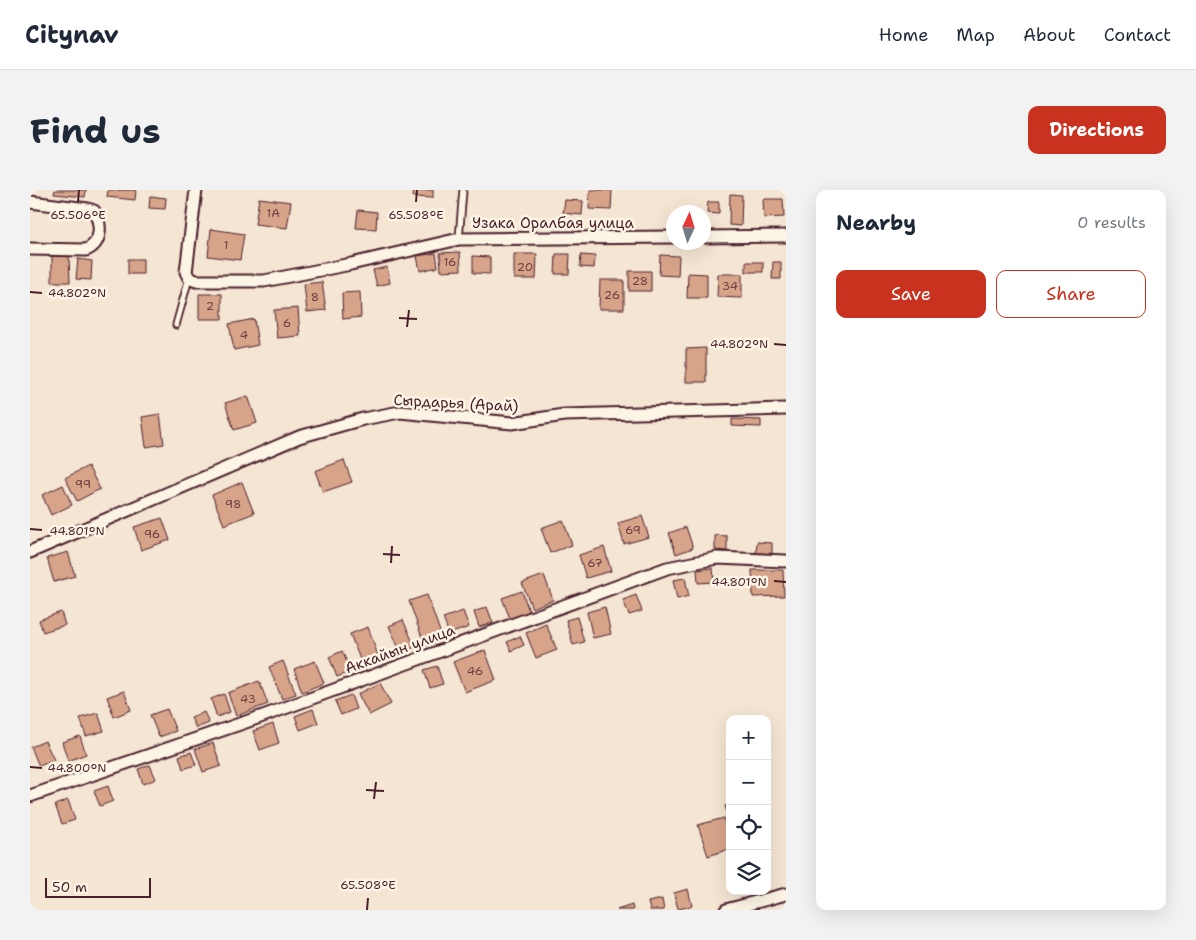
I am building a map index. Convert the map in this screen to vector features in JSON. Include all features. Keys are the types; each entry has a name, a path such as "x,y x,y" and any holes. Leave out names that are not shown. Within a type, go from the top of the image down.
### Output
{"street":[{"path":"193,280 186,272 196,190"},
{"path":"30,202 94,211 100,234 92,247 86,250 30,249"},
{"path":"711,237 786,236"},
{"name":"Узака Оралбая улица","path":"193,280 264,281 459,239 666,237"},
{"name":"Сырдарья (Арай)","path":"30,552 299,437 363,419 400,412 512,423 564,415 786,409"},
{"name":"Аккайын улица","path":"30,796 263,716 667,568 717,558 786,561"},
{"path":"726,910 786,894"}],"lane":[{"path":"459,239 464,190"},
{"path":"176,325 193,280"}],"building":[{"path":"55,190 86,190 85,197 54,194"},
{"path":"108,190 136,190 135,200 107,197"},
{"path":"414,190 433,190 433,198 413,197"},
{"path":"590,190 612,190 611,210 589,209"},
{"path":"730,194 742,195 741,226 729,225"},
{"path":"150,196 166,198 165,209 149,208"},
{"path":"259,198 291,202 287,228 255,224"},
{"path":"763,199 783,199 784,217 764,218"},
{"path":"565,200 583,201 582,215 563,213"},
{"path":"708,202 719,202 719,214 711,213 711,205 708,205"},
{"path":"358,210 377,212 376,229 356,228"},
{"path":"211,229 244,234 240,260 208,256"},
{"path":"460,252 461,270 441,271 440,253"},
{"path":"436,253 438,267 420,271 417,256"},
{"path":"514,254 537,254 536,279 514,279"},
{"path":"556,254 570,254 569,274 555,274"},
{"path":"581,255 595,256 594,268 580,267"},
{"path":"660,255 679,256 678,276 659,275"},
{"path":"52,256 69,256 70,282 52,282"},
{"path":"473,256 490,257 490,274 473,273"},
{"path":"78,259 92,261 91,280 76,279"},
{"path":"128,259 143,259 143,274 128,274"},
{"path":"746,262 763,262 763,272 746,272"},
{"path":"773,262 781,262 781,279 772,279"},
{"path":"387,267 390,283 377,286 373,270"},
{"path":"629,271 651,271 651,291 629,291"},
{"path":"688,273 707,274 707,298 687,298"},
{"path":"718,274 742,274 742,298 717,297"},
{"path":"600,280 624,280 624,309 599,309"},
{"path":"322,282 326,310 307,312 304,284"},
{"path":"360,292 361,317 343,319 342,293"},
{"path":"199,294 222,294 222,319 199,319"},
{"path":"298,308 300,336 277,338 274,310"},
{"path":"254,319 258,345 234,350 229,324"},
{"path":"706,348 706,382 686,382 686,349"},
{"path":"248,396 257,423 234,430 225,403"},
{"path":"160,414 164,444 146,447 142,417"},
{"path":"732,419 761,420 761,427 732,426"},
{"path":"344,460 352,482 323,492 315,471"},
{"path":"88,466 100,489 77,501 65,478"},
{"path":"242,482 254,513 224,525 212,495"},
{"path":"63,485 72,505 51,515 42,495"},
{"path":"642,516 649,537 624,544 618,523"},
{"path":"162,518 170,540 141,550 134,527"},
{"path":"563,520 572,545 550,553 541,528"},
{"path":"686,527 693,548 676,554 669,533"},
{"path":"715,535 727,536 727,551 715,550"},
{"path":"757,542 772,543 772,554 756,553"},
{"path":"604,547 611,571 586,578 579,555"},
{"path":"68,552 75,576 54,582 47,558"},
{"path":"713,568 714,582 698,583 697,570"},
{"path":"752,570 783,570 784,596 753,597"},
{"path":"544,575 553,600 532,608 522,583"},
{"path":"685,578 689,596 677,599 673,580"},
{"path":"522,591 530,614 511,621 502,598"},
{"path":"427,595 443,640 425,646 409,601"},
{"path":"636,595 642,611 629,615 623,600"},
{"path":"487,607 493,623 479,627 474,612"},
{"path":"605,607 611,634 593,638 587,612"},
{"path":"463,611 469,627 449,634 443,618"},
{"path":"61,612 65,625 43,632 39,620"},
{"path":"577,617 584,642 573,645 566,620"},
{"path":"403,620 415,647 401,653 389,626"},
{"path":"546,624 557,650 536,658 526,633"},
{"path":"368,627 380,661 363,667 350,634"},
{"path":"520,636 524,645 511,651 507,642"},
{"path":"485,650 496,680 465,692 453,662"},
{"path":"342,651 351,671 337,677 329,657"},
{"path":"283,661 296,694 282,699 269,667"},
{"path":"315,661 324,683 302,692 294,669"},
{"path":"437,666 443,684 430,688 424,670"},
{"path":"259,681 268,704 236,716 228,693"},
{"path":"380,683 391,704 369,715 358,694"},
{"path":"124,691 131,710 114,717 107,697"},
{"path":"224,694 230,712 217,717 211,699"},
{"path":"351,695 356,709 341,715 335,701"},
{"path":"167,709 176,731 159,737 150,715"},
{"path":"313,709 318,723 300,730 295,716"},
{"path":"204,712 209,723 196,728 191,718"},
{"path":"98,713 104,731 86,736 80,718"},
{"path":"273,724 279,743 260,750 253,731"},
{"path":"80,736 86,754 68,761 62,742"},
{"path":"45,741 54,760 39,766 31,747"},
{"path":"213,743 221,766 203,772 195,749"},
{"path":"191,752 196,765 183,769 179,756"},
{"path":"150,765 156,779 143,784 138,769"},
{"path":"108,786 113,801 100,806 94,791"},
{"path":"68,800 75,820 62,824 55,805"},
{"path":"724,818 726,824 726,850 708,856 698,825"},
{"path":"688,889 692,906 678,909 674,893"},
{"path":"662,899 664,910 650,910 648,902"},
{"path":"632,905 633,910 617,910"}]}
